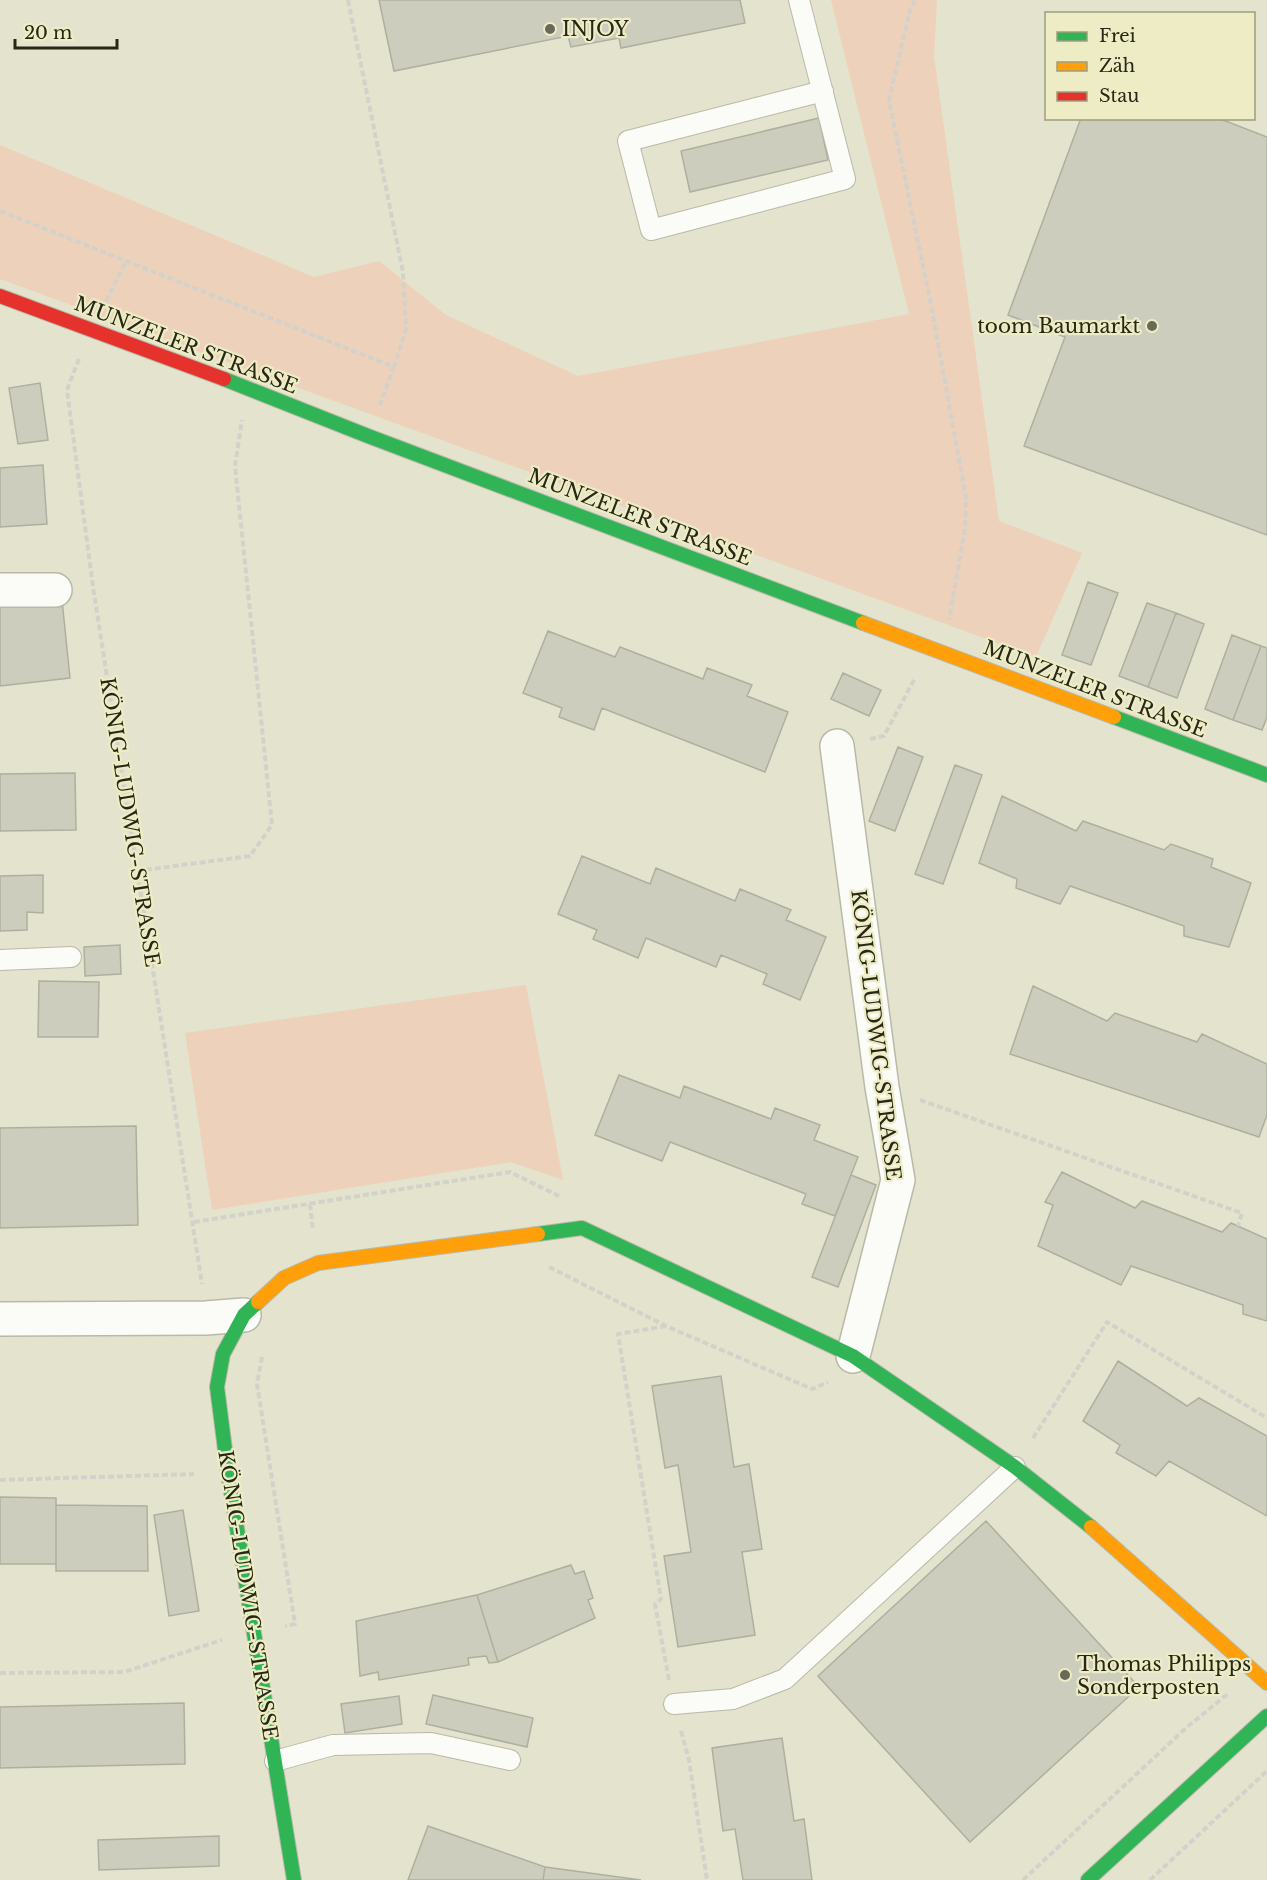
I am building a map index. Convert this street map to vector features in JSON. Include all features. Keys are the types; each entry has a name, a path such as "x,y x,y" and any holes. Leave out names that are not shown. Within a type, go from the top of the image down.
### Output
{"street":[{"name":"MUNZELER STRASSE","path":"0,296 247,387 368,436 1267,775"},
{"path":"0,590 55,590"},
{"name":"KÖNIG-LUDWIG-STRASSE","path":"837,746 882,1087 898,1180 853,1356"},
{"path":"582,1228 853,1356 1015,1467 1074,1512 1267,1683"},
{"name":"KÖNIG-LUDWIG-STRASSE","path":"294,1880 216,1387 223,1354 244,1315 284,1278 318,1263 582,1228"},
{"path":"0,1318 244,1315"},
{"path":"1088,1880 1267,1716"}],"lane":[{"path":"799,0 845,179 651,230 628,141 822,91"},
{"path":"0,960 71,957"},
{"path":"674,1704 733,1699 785,1679 1015,1467"},
{"path":"275,1761 333,1745 431,1743 510,1760"}],"path":[{"path":"348,0 403,272 406,329 368,436"},
{"path":"837,746 884,736 931,648 948,624 965,529 966,498 889,100 915,0"},
{"path":"0,211 394,367"},
{"name":"KÖNIG-LUDWIG-STRASSE","path":"126,261 92,330 67,390 93,587 194,1222 206,1317"},
{"path":"137,871 250,856 272,825 235,466 247,387"},
{"path":"882,1087 1242,1213 1238,1226"},
{"path":"194,1222 510,1172 561,1197 582,1228"},
{"path":"548,1266 666,1326 812,1389 840,1377 853,1356"},
{"path":"1015,1467 1107,1322 1267,1418"},
{"path":"666,1326 618,1334 661,1599 655,1604 674,1704 689,1760 707,1880"},
{"path":"0,1673 124,1672 200,1645 295,1624 257,1384 263,1354"},
{"path":"0,1480 228,1473"},
{"path":"1023,1880 1187,1727 1255,1672"},
{"path":"1150,1880 1267,1771"}],"shaded area":[{"path":"831,0 937,0 934,56 999,521 1082,553 1036,657 0,279 0,145 314,277 379,261 446,315 578,376 909,314"},
{"path":"526,985 563,1180 511,1162 212,1210 185,1033"}],"building":[{"name":"INJOY","path":"379,0 740,0 745,23 621,48 619,38 571,47 568,36 394,71"},
{"path":"819,118 828,160 690,192 681,151"},
{"name":"toom Baumarkt","path":"1080,120 1223,120 1267,137 1267,535 1024,446 1065,337 1008,315"},
{"path":"40,383 48,440 18,444 9,388"},
{"path":"43,465 47,524 0,527 0,468"},
{"path":"1088,582 1118,593 1091,665 1062,655"},
{"path":"62,600 70,678 0,686 0,606"},
{"path":"1147,603 1176,613 1148,687 1119,676"},
{"path":"1176,613 1204,624 1177,698 1148,687"},
{"path":"548,631 615,657 620,647 703,679 707,668 752,685 747,696 788,712 765,772 602,708 594,730 559,717 562,708 523,693"},
{"path":"1232,635 1261,646 1233,720 1205,709"},
{"path":"1261,646 1267,648 1267,717 1262,730 1233,720"},
{"path":"843,673 881,690 869,716 831,699"},
{"path":"898,747 923,757 895,831 869,821"},
{"path":"955,765 982,775 943,884 915,874"},
{"path":"75,773 76,830 0,831 0,774"},
{"path":"1002,796 1076,831 1083,821 1164,850 1171,844 1213,859 1211,867 1251,883 1229,947 1184,936 1184,926 1070,886 1060,904 1016,888 1017,879 979,863"},
{"path":"582,856 650,884 656,868 735,901 740,889 791,910 786,920 826,937 800,1000 763,984 767,974 721,955 716,967 646,938 638,958 593,939 597,930 558,914"},
{"path":"43,875 43,913 27,912 27,930 0,931 0,876"},
{"path":"120,945 121,974 85,976 84,947"},
{"path":"39,981 99,982 98,1037 38,1037"},
{"path":"1033,986 1107,1021 1115,1013 1197,1042 1202,1034 1267,1064 1267,1115 1259,1137 1010,1054"},
{"path":"619,1075 680,1098 684,1086 771,1119 775,1108 820,1125 814,1140 858,1157 835,1216 802,1204 806,1194 670,1142 662,1161 595,1135"},
{"path":"136,1126 138,1225 0,1228 0,1128"},
{"path":"1062,1172 1135,1208 1142,1201 1222,1232 1231,1223 1267,1239 1267,1321 1243,1314 1243,1305 1131,1266 1121,1285 1038,1246 1053,1205 1045,1202"},
{"path":"851,1175 876,1185 838,1287 812,1277"},
{"path":"1118,1361 1187,1406 1199,1398 1267,1436 1267,1516 1169,1461 1156,1476 1116,1453 1120,1445 1083,1421"},
{"path":"721,1376 734,1467 749,1464 762,1549 742,1552 755,1635 678,1647 664,1556 691,1552 678,1465 665,1468 652,1386"},
{"path":"0,1497 56,1498 56,1564 0,1564"},
{"path":"56,1505 147,1506 148,1571 56,1571"},
{"path":"183,1510 199,1611 169,1616 154,1515"},
{"path":"986,1521 1139,1687 970,1842 818,1676"},
{"path":"571,1565 575,1574 584,1571 593,1598 588,1600 595,1618 498,1662 477,1595"},
{"path":"477,1595 498,1662 489,1663 486,1656 468,1658 469,1665 379,1680 378,1672 360,1676 356,1621"},
{"path":"433,1695 533,1718 527,1747 426,1724"},
{"path":"399,1696 402,1724 345,1733 341,1704"},
{"path":"184,1703 185,1764 0,1768 0,1707"},
{"path":"782,1738 794,1821 804,1819 812,1880 743,1880 735,1829 723,1831 712,1748"},
{"path":"428,1826 545,1867 543,1880 408,1880"},
{"path":"219,1836 219,1866 99,1870 98,1840"},
{"path":"545,1867 641,1880 543,1880"}],"traffic: fast":[{"path":"224,379 368,436 863,623"},
{"path":"1114,717 1267,775"},
{"path":"538,1234 582,1228 853,1356 1015,1467 1091,1527"},
{"path":"258,1302 244,1315 223,1354 217,1387 228,1473 294,1880"},
{"path":"1088,1880 1267,1716"}],"traffic: slow":[{"path":"863,623 1114,717"},
{"path":"258,1302 284,1278 318,1263 538,1234"},
{"path":"1091,1527 1267,1683"}],"traffic: jam":[{"path":"0,296 224,379"}],"place":[{"name":"INJOY","path":"550,29"},
{"name":"toom Baumarkt","path":"1152,326"},
{"name":"Thomas Philipps Sonderposten","path":"1065,1675"}]}
